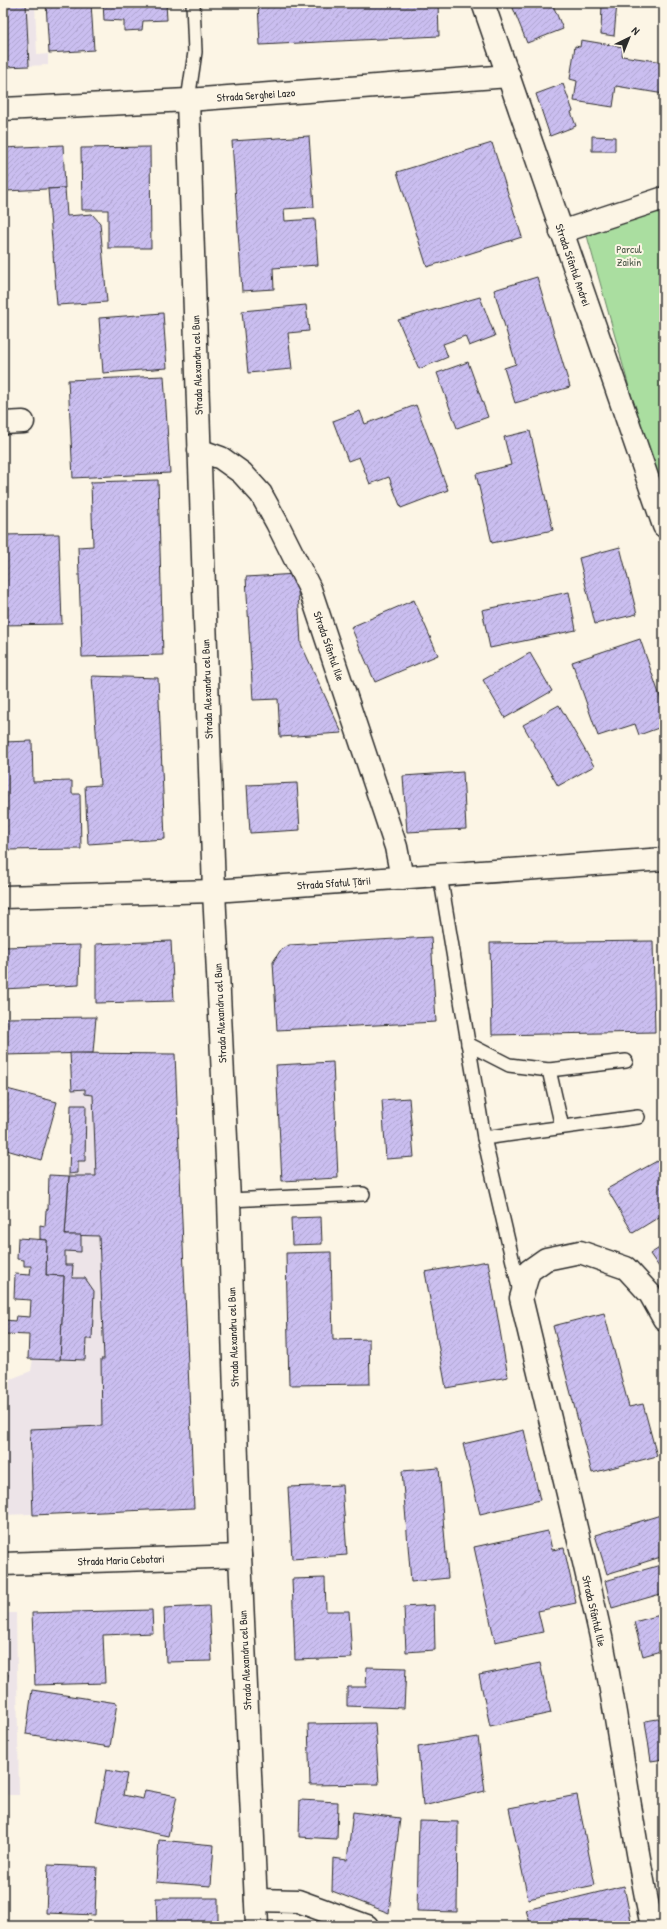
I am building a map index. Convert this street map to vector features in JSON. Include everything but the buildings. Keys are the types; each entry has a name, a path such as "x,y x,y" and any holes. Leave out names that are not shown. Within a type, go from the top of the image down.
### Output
{"street":[{"name":"Strada Sfântul Andrei","path":"483,3 664,526"},
{"name":"Strada Serghei Lazo","path":"3,109 188,100 509,76"},
{"name":"Strada Alexandru cel Bun","path":"188,100 214,891 229,1200 240,1556 257,1926"},
{"path":"561,232 664,198"},
{"name":"Strada Sfântul Ilie","path":"199,450 221,458 242,473 261,494 310,589 394,840 402,878"},
{"name":"Strada Sfatul Țării","path":"3,897 214,891 664,859"},
{"path":"521,1298 529,1271 546,1260 580,1252 626,1268 650,1294 664,1319"},
{"name":"Strada Sfântul Ilie","path":"521,1298 601,1638 625,1768 631,1822 652,1926"},
{"name":"Strada Maria Cebotari","path":"3,1564 240,1556"},
{"path":"256,1900 298,1901 367,1926"}],"lane":[{"path":"188,100 195,52 193,3"},
{"path":"440,876 484,1138 521,1298"},
{"path":"468,1044 509,1065 549,1070 626,1061"},
{"path":"549,1070 562,1127"},
{"path":"484,1138 638,1117"},
{"path":"229,1200 363,1194"}],"shaded area":[{"path":"3,3 35,3 37,55 48,54 48,65 3,67"},
{"path":"70,1053 175,1054 194,1508 3,1515 3,1382 31,1371 33,1359 60,1360 47,1240 40,1239 40,1225 45,1226 46,1210 48,1209 49,1175 69,1176 72,1090"},
{"path":"3,1613 16,1613 19,1795 3,1795"}],"green space":[{"name":"Parcul Zaikin","path":"664,203 664,513 586,232"}]}
